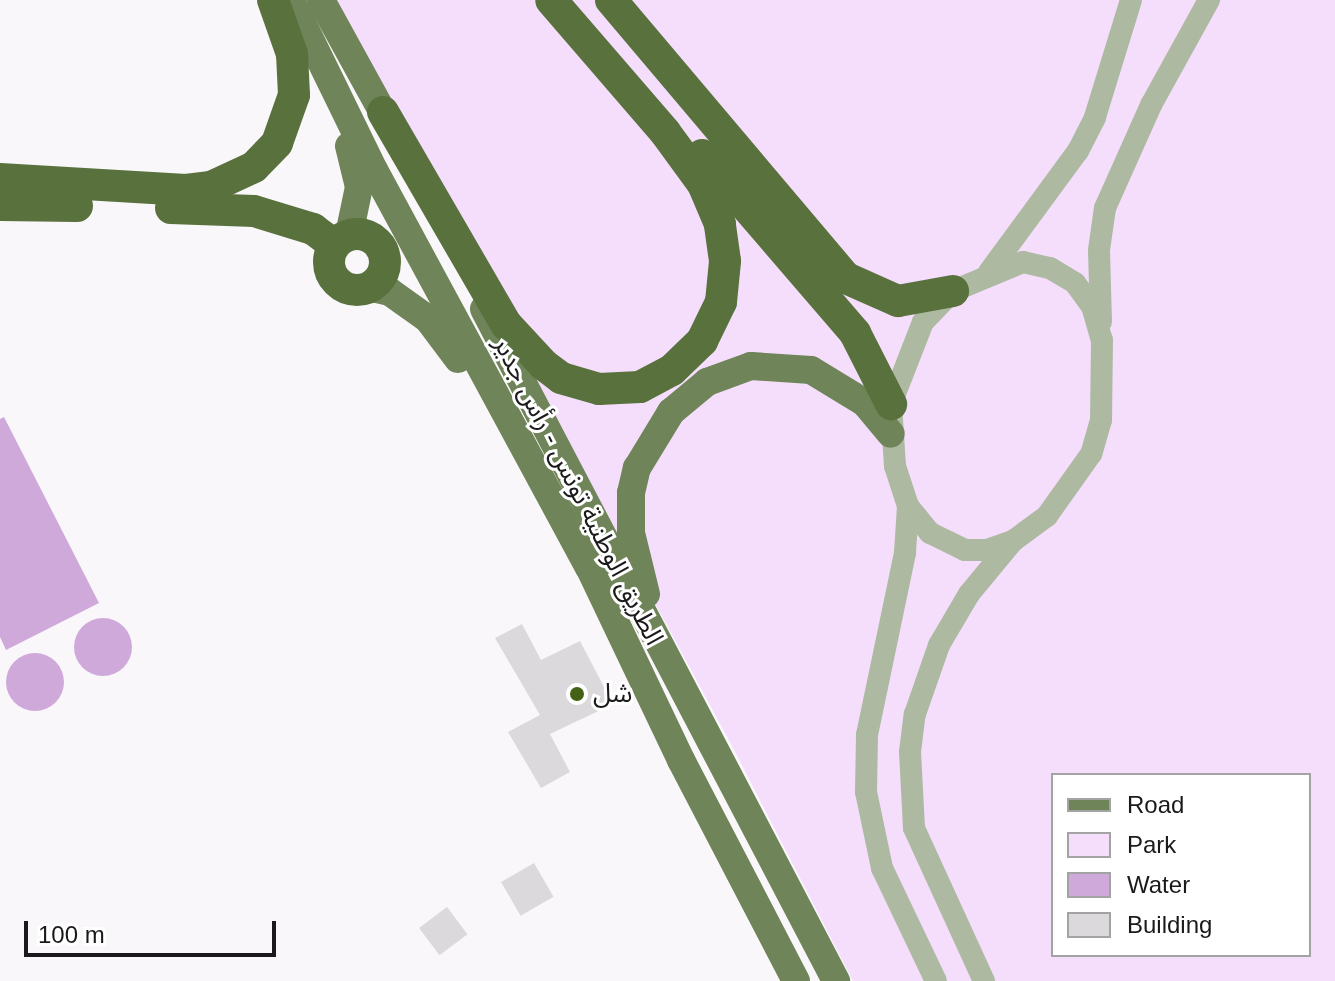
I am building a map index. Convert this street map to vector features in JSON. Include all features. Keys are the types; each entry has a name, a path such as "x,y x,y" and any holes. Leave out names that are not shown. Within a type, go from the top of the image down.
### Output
{"highway":[{"path":"0,179 186,190 211,187 254,167 277,143 294,95 292,54 273,0"},
{"path":"383,112 506,324 544,365 561,378 599,389 640,387 672,370 702,341 721,302 725,261 717,214 665,132 551,0"},
{"path":"570,0 855,333 891,419"},
{"path":"611,0 846,278 898,301 953,291"},
{"path":"626,0 696,101"},
{"path":"0,205 254,211 342,240 370,237 384,252 383,273 368,287 350,289 335,279 329,262 342,240"}],"main road":[{"name":"الطريق الوطنية تونس - رأس جدير","path":"291,0 344,110 542,478 796,981"},
{"name":"الطريق الوطنية تونس - رأس جدير","path":"321,0 383,112 836,981"},
{"path":"342,240 359,187 344,110"},
{"path":"368,287 390,292 428,319 511,445 542,478"},
{"path":"699,720 643,589 632,541 631,493 657,430 707,382 740,369 773,365 825,376 891,419"}],"street":[{"path":"989,273 1078,151 1100,102 1131,0"},
{"path":"984,981 914,828 910,752 915,714 939,645 969,594 1013,541 1064,499 1091,454 1105,389 1099,250 1105,208 1157,93 1209,0"},
{"path":"936,981 882,868 866,792 867,735 905,553 908,506 891,419 923,322 953,291 989,273 1023,262 1050,268 1083,295 1102,340"},
{"path":"908,506 930,533 965,550 987,550 1013,541"}],"green space":[{"path":"330,0 1335,0 1335,981 853,981 732,746"}],"water":[{"path":"4,417 99,603 6,650 0,637 0,419"},
{"path":"103,618 124,626 132,647 124,668 103,676 82,668 74,647 82,626"},
{"path":"35,653 56,661 64,682 56,703 35,711 14,703 6,682 14,661"}],"building":[{"path":"522,624 541,660 580,641 613,704 550,734 570,772 541,788 508,732 540,715 495,638"},
{"path":"534,863 554,897 521,916 501,882"},
{"path":"447,907 467,934 440,955 419,928"}],"place":[{"name":"شل","path":"577,694"}]}
